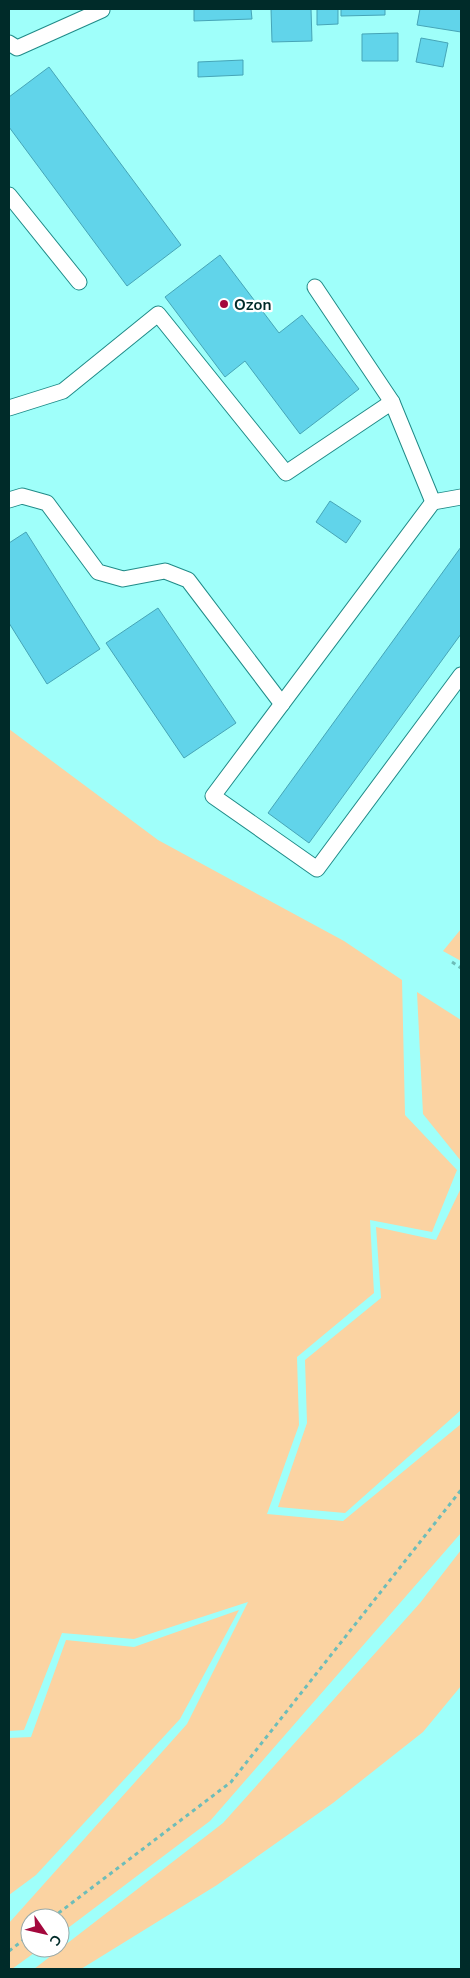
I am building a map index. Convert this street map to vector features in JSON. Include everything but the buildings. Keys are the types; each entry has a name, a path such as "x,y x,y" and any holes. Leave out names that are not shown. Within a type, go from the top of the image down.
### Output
{"lane":[{"path":"9,43 17,48 102,10"},
{"path":"9,195 79,282"},
{"path":"315,287 392,402 432,502"},
{"path":"9,408 63,391 158,314 286,473 392,402"},
{"path":"9,500 22,496 47,503 98,572 123,579 165,571 188,580 282,704"},
{"path":"461,497 432,502 213,796 317,869 461,675"}],"path":[{"path":"452,962 461,968"},
{"path":"65,1908 231,1782 461,1490"},
{"path":"9,1951 20,1943"}],"shaded area":[{"path":"9,729 158,840 344,941 402,980 405,1115 457,1170 432,1232 370,1220 374,1293 297,1357 299,1425 267,1514 343,1521 461,1424 461,1533 210,1821 70,1926 70,1908 22,1908 187,1724 248,1602 134,1639 62,1633 24,1730 9,1731"},
{"path":"461,929 461,961 443,951"},
{"path":"417,992 461,1020 461,1161 423,1114"},
{"path":"461,1188 461,1410 345,1513 278,1507 307,1423 305,1360 381,1298 376,1227 436,1240"},
{"path":"461,1550 461,1686 423,1732 333,1803 217,1885 81,1969 34,1969 48,1958 70,1958 70,1941 223,1823 420,1603"},
{"path":"239,1610 180,1719 36,1875 9,1895 9,1738 31,1737 66,1640 134,1647"},
{"path":"20,1911 20,1958 27,1958 12,1969 9,1969 9,1923"}],"place":[{"name":"Ozon","path":"224,304"}]}
